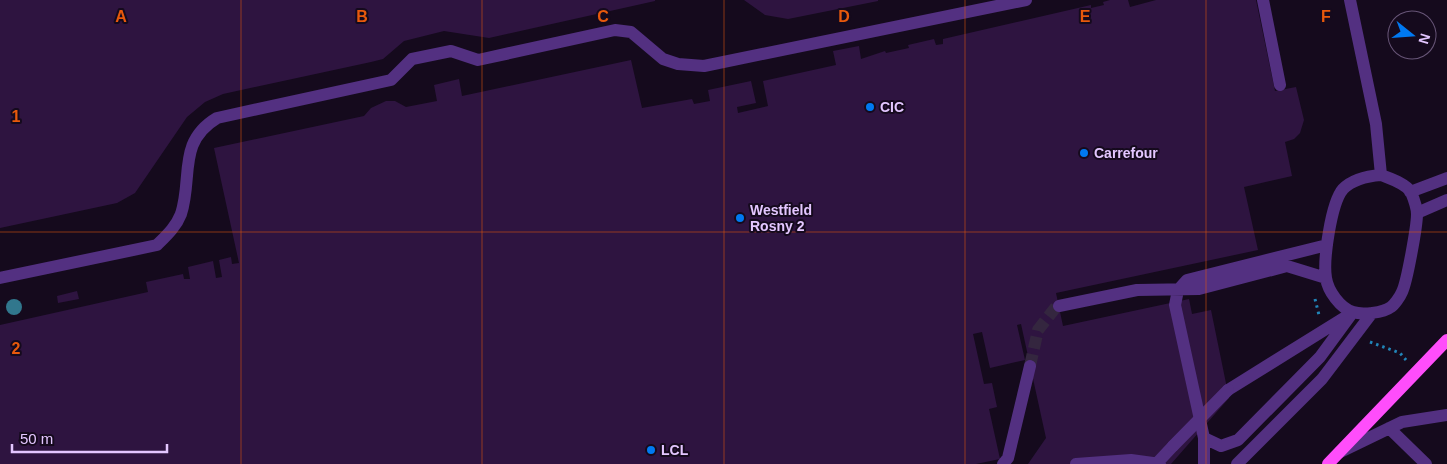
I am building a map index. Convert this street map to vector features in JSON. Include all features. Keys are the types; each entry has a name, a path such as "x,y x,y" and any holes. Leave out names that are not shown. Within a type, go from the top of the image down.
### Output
{"main road":[{"path":"1328,464 1447,340"}],"street":[{"path":"0,278 157,245 172,231 180,215 192,142 202,127 217,118 391,80 412,59 451,51 478,60 615,30 631,32 664,59 678,64 704,66 1026,0"},
{"path":"1262,0 1280,85"},
{"path":"1350,0 1376,124 1381,175"},
{"path":"1381,175 1401,183 1410,192 1417,213 1402,292 1390,308 1372,313 1353,312 1340,304 1332,294 1326,278 1327,245 1336,204 1343,189 1365,176 1381,175"},
{"path":"1410,192 1447,178"},
{"path":"1417,213 1447,200"},
{"path":"1204,464 1204,438 1175,305 1178,290 1187,280 1327,245"},
{"path":"1059,306 1138,290 1158,288 1178,290 1199,289 1287,266 1326,278"},
{"path":"1158,288 1175,305"},
{"path":"1076,464 1113,462 1159,463 1173,446 1228,390 1353,312"},
{"path":"1204,438 1221,446 1238,440 1320,357 1353,312"},
{"path":"1237,464 1322,378 1372,313"},
{"path":"1003,464 1008,458 1030,366"},
{"path":"1340,452 1402,422 1447,415"},
{"path":"1389,428 1426,464"}],"building":[{"path":"0,0 655,1 489,38 444,31 404,41 383,59 223,94 205,102 187,117 135,193 117,203 0,228"},
{"path":"744,0 878,1 788,19 765,15"},
{"name":"Westfield Rosny 2","path":"1128,0 1130,7 1156,0 1256,0 1275,91 1296,87 1304,120 1300,133 1294,139 1285,142 1292,176 1244,187 1258,250 1056,293 1063,326 1189,299 1192,314 1211,310 1229,398 1171,464 1028,464 1046,438 1021,324 1017,325 1025,360 990,368 982,332 973,334 984,384 992,383 997,407 989,409 1000,459 976,464 0,464 0,325 148,292 146,282 183,274 184,279 190,279 188,267 213,261 216,278 222,277 219,260 231,257 232,264 239,263 214,148 364,116 371,108 386,101 395,101 406,107 437,101 434,85 459,79 462,96 631,60 642,108 692,99 694,104 710,101 708,90 751,81 756,103 737,107 738,113 768,106 763,81 836,65 833,51 859,46 861,59 885,51 886,53 909,48 908,45 934,39 936,45 943,44 943,39 1091,5 1091,8 1104,5 1103,2"},
{"path":"77,291 79,299 58,303 57,296"}],"tunnel":[{"path":"1030,366 1038,330 1056,307 1059,306"}],"place":[{"name":"CIC","path":"870,107"},
{"name":"Carrefour","path":"1084,153"},
{"name":"Westfield Rosny 2","path":"740,218"},
{"name":"LCL","path":"651,450"}]}
